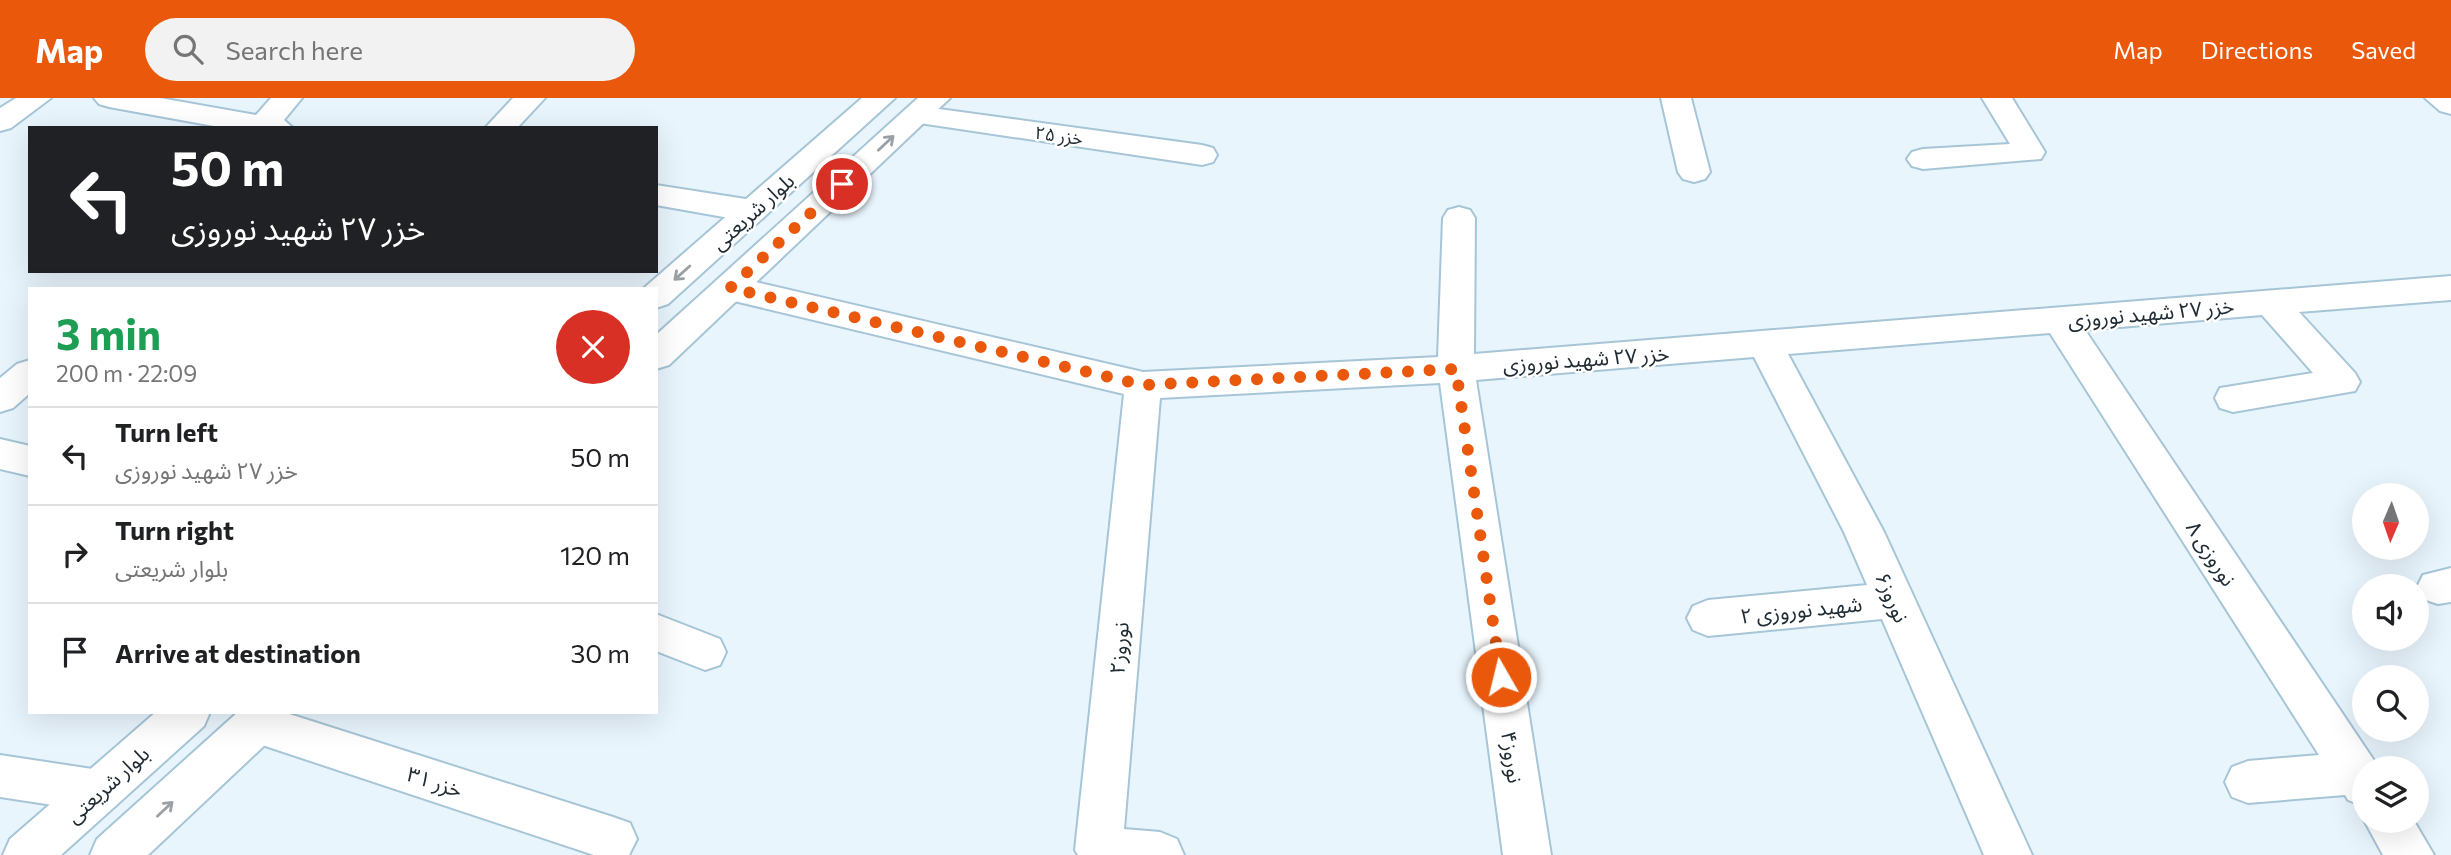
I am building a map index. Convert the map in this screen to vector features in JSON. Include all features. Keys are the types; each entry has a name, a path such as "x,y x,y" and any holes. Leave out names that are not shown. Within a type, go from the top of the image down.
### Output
{"street":[{"path":"0,122 36,98"},
{"path":"108,98 265,126"},
{"path":"272,126 287,98"},
{"path":"502,126 530,98"},
{"name":"بلوار شریعتی","path":"658,294 880,98"},
{"path":"1676,98 1694,172"},
{"path":"1923,159 2030,152 1997,98"},
{"path":"2440,98 2451,105"},
{"name":"بلوار شریعتی","path":"658,354 926,106"},
{"name":"خزر ۲۵","path":"926,106 1202,155"},
{"path":"658,195 752,211"},
{"name":"نوروز۴","path":"1460,218 1456,369 1527,855"},
{"name":"خزر ۲۷ شهید نوروزی","path":"730,288 1143,385 1456,369 2451,288"},
{"path":"2233,398 2342,382 2270,302"},
{"name":"نوروزی ۸","path":"2060,320 2352,767"},
{"name":"نوروز۶","path":"1765,344 1864,532 2008,855"},
{"path":"0,398 28,375"},
{"name":"نوروز۲","path":"1143,385 1099,850 1160,855"},
{"path":"0,454 28,461"},
{"name":"شهید نوروزی ۲","path":"1708,618 1895,600"},
{"path":"658,633 705,652"},
{"name":"بلوار شریعتی","path":"27,855 186,714"},
{"path":"114,855 263,718"},
{"name":"خزر ۳۱","path":"263,718 613,839"},
{"path":"0,776 99,791"},
{"path":"2248,782 2352,779"},
{"path":"2395,833 2410,855"}],"route":[{"path":"842,184 730,288 1143,385 1456,369 1501,677"}]}
